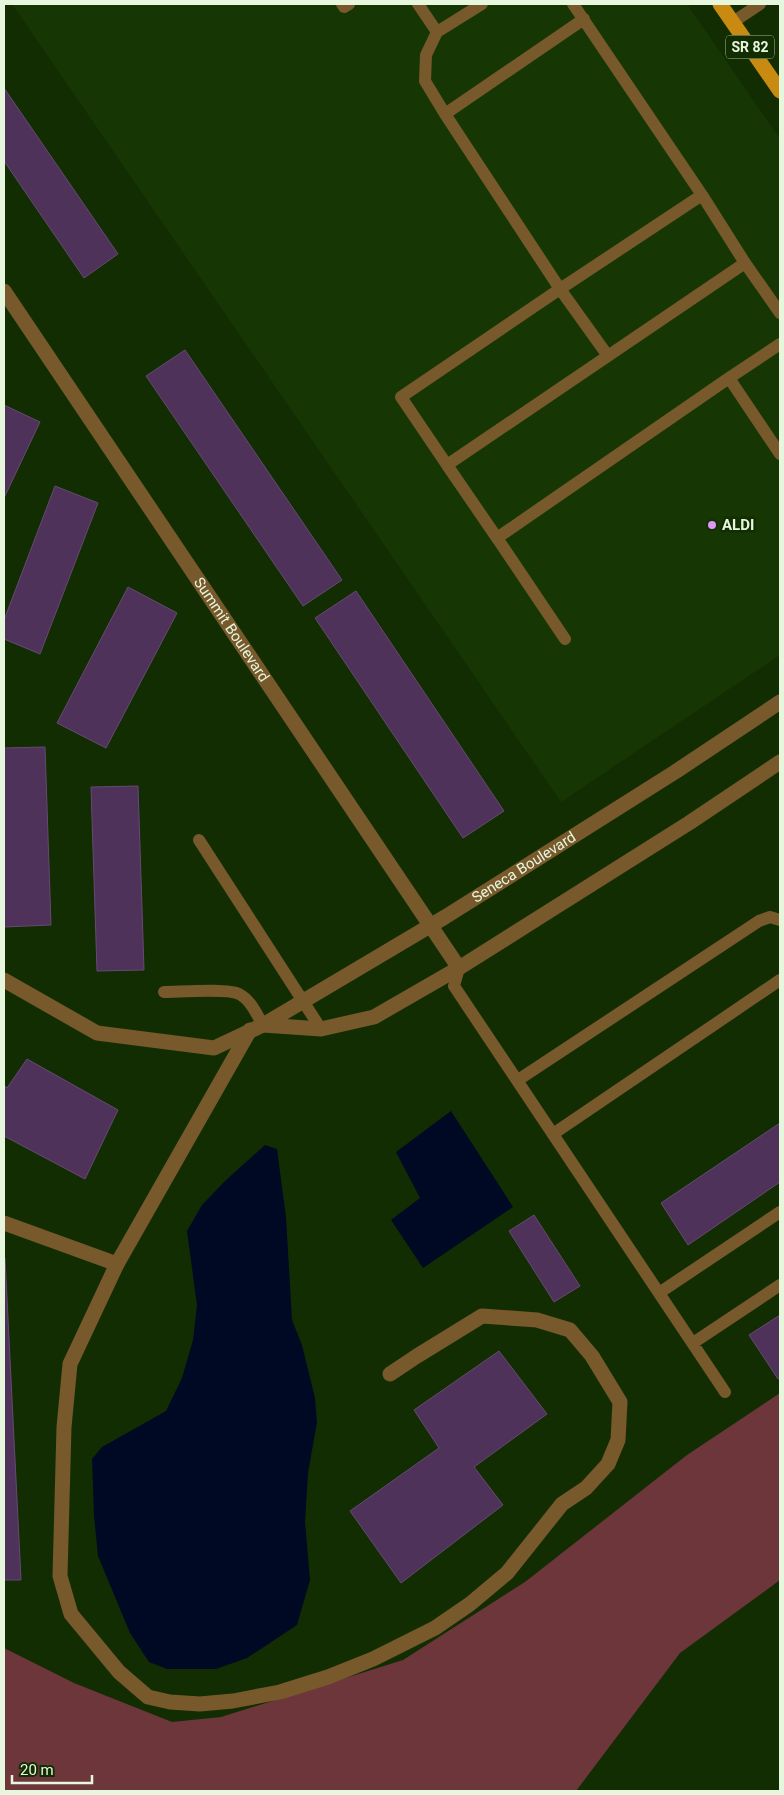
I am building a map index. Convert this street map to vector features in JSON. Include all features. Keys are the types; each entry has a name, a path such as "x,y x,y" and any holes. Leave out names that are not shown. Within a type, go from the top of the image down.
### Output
{"main road":[{"name":"SR 82","path":"720,4 780,91"}],"street":[{"name":"Summit Boulevard","path":"4,291 458,968"},
{"name":"Seneca Boulevard","path":"4,980 97,1033 214,1048 257,1028 430,926 667,778 780,702"},
{"path":"390,1374 482,1316 537,1320 570,1330 592,1356 620,1402 618,1440 608,1464 586,1488 562,1504 507,1572 470,1604 435,1628 373,1659 328,1677 280,1692 233,1701 200,1704 170,1702 148,1697 119,1672 71,1614 60,1576 64,1427 70,1364 118,1264 257,1028 321,1029 374,1017 458,968 689,823 780,762"},
{"path":"4,1223 118,1264"}],"lane":[{"path":"342,4 344,7 348,4"},
{"path":"418,4 437,32"},
{"path":"482,4 437,32 426,55 425,81 560,288 608,356"},
{"path":"573,4 780,313"},
{"path":"733,22 760,4"},
{"path":"445,114 584,20"},
{"path":"564,639 401,397 560,288 702,195"},
{"path":"447,465 745,263"},
{"path":"497,538 780,344"},
{"path":"729,378 780,454"},
{"path":"199,840 321,1029"},
{"path":"518,1080 759,921 770,917 780,920"},
{"path":"458,968 454,986 725,1392"},
{"path":"553,1134 780,980"},
{"path":"164,992 229,991 239,993 250,1003 257,1028"},
{"path":"659,1293 780,1212"},
{"path":"693,1343 780,1285"}],"shaded area":[{"path":"12,4 687,4 780,139 780,655 561,802"},
{"path":"780,1393 780,1580 680,1653 576,1791 4,1791 4,1648 74,1683 172,1722 221,1717 403,1660 525,1582 687,1455"}],"water":[{"path":"451,1111 513,1207 423,1268 391,1220 420,1198 396,1152"},
{"path":"265,1145 277,1149 286,1217 292,1320 302,1345 315,1398 317,1422 308,1473 305,1522 310,1580 297,1625 247,1658 216,1669 167,1669 149,1662 130,1633 98,1556 94,1516 92,1459 102,1447 166,1411 182,1378 193,1340 197,1305 187,1231 202,1205 225,1181"}],"building":[{"path":"4,88 118,254 84,278 4,161"},
{"path":"185,350 342,580 303,606 146,376"},
{"path":"4,405 40,422 4,498"},
{"path":"55,486 98,503 40,654 4,639 4,620"},
{"path":"128,587 177,613 106,748 57,723"},
{"path":"356,591 504,811 463,838 315,618"},
{"path":"45,747 51,925 4,927 4,748"},
{"path":"138,786 144,970 97,971 91,787"},
{"path":"27,1059 118,1110 85,1179 4,1136 4,1085 7,1088"},
{"path":"780,1123 780,1182 688,1245 661,1203"},
{"path":"534,1215 580,1286 554,1302 509,1231"},
{"path":"5,1258 21,1580 4,1580"},
{"path":"780,1315 780,1378 778,1379 749,1335"},
{"path":"499,1351 547,1414 474,1467 503,1505 401,1583 350,1511 439,1448 414,1410"}],"place":[{"name":"ALDI","path":"712,525"}]}
